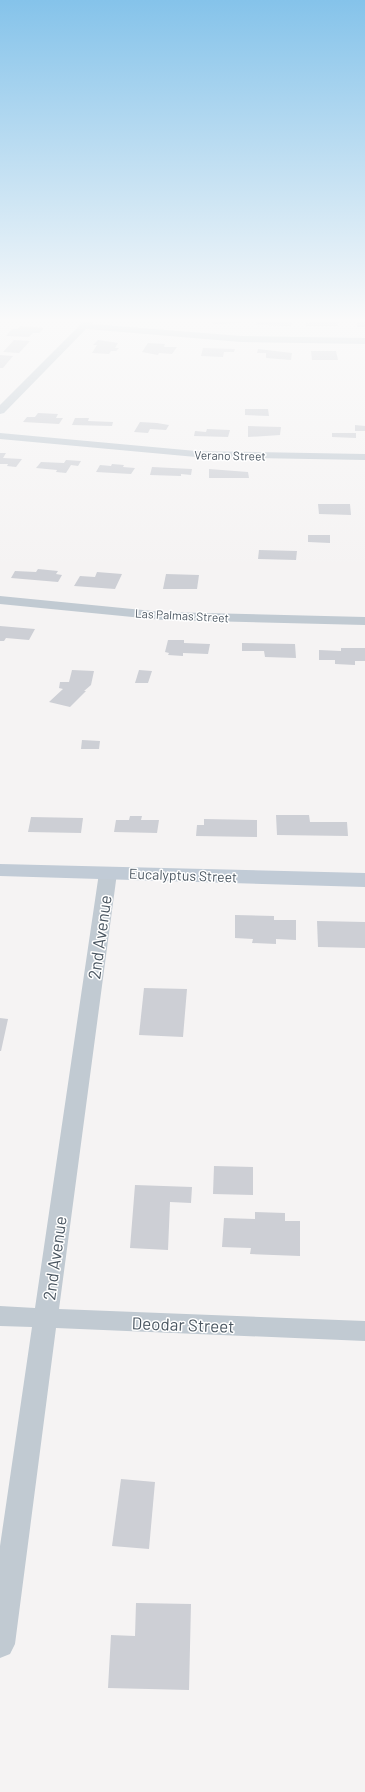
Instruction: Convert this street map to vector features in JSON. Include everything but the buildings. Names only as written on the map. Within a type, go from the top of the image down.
[{"type":"main road","name":"Eucalyptus Street","points":[[0,870],[365,880]]},
{"type":"street","name":"Verano Street","points":[[0,436],[196,454],[365,457]]},
{"type":"street","name":"Las Palmas Street","points":[[0,600],[163,616],[365,621]]},
{"type":"street","name":"2nd Avenue","points":[[0,1644],[108,873]]},
{"type":"street","name":"Deodar Street","points":[[0,1316],[365,1331]]}]
